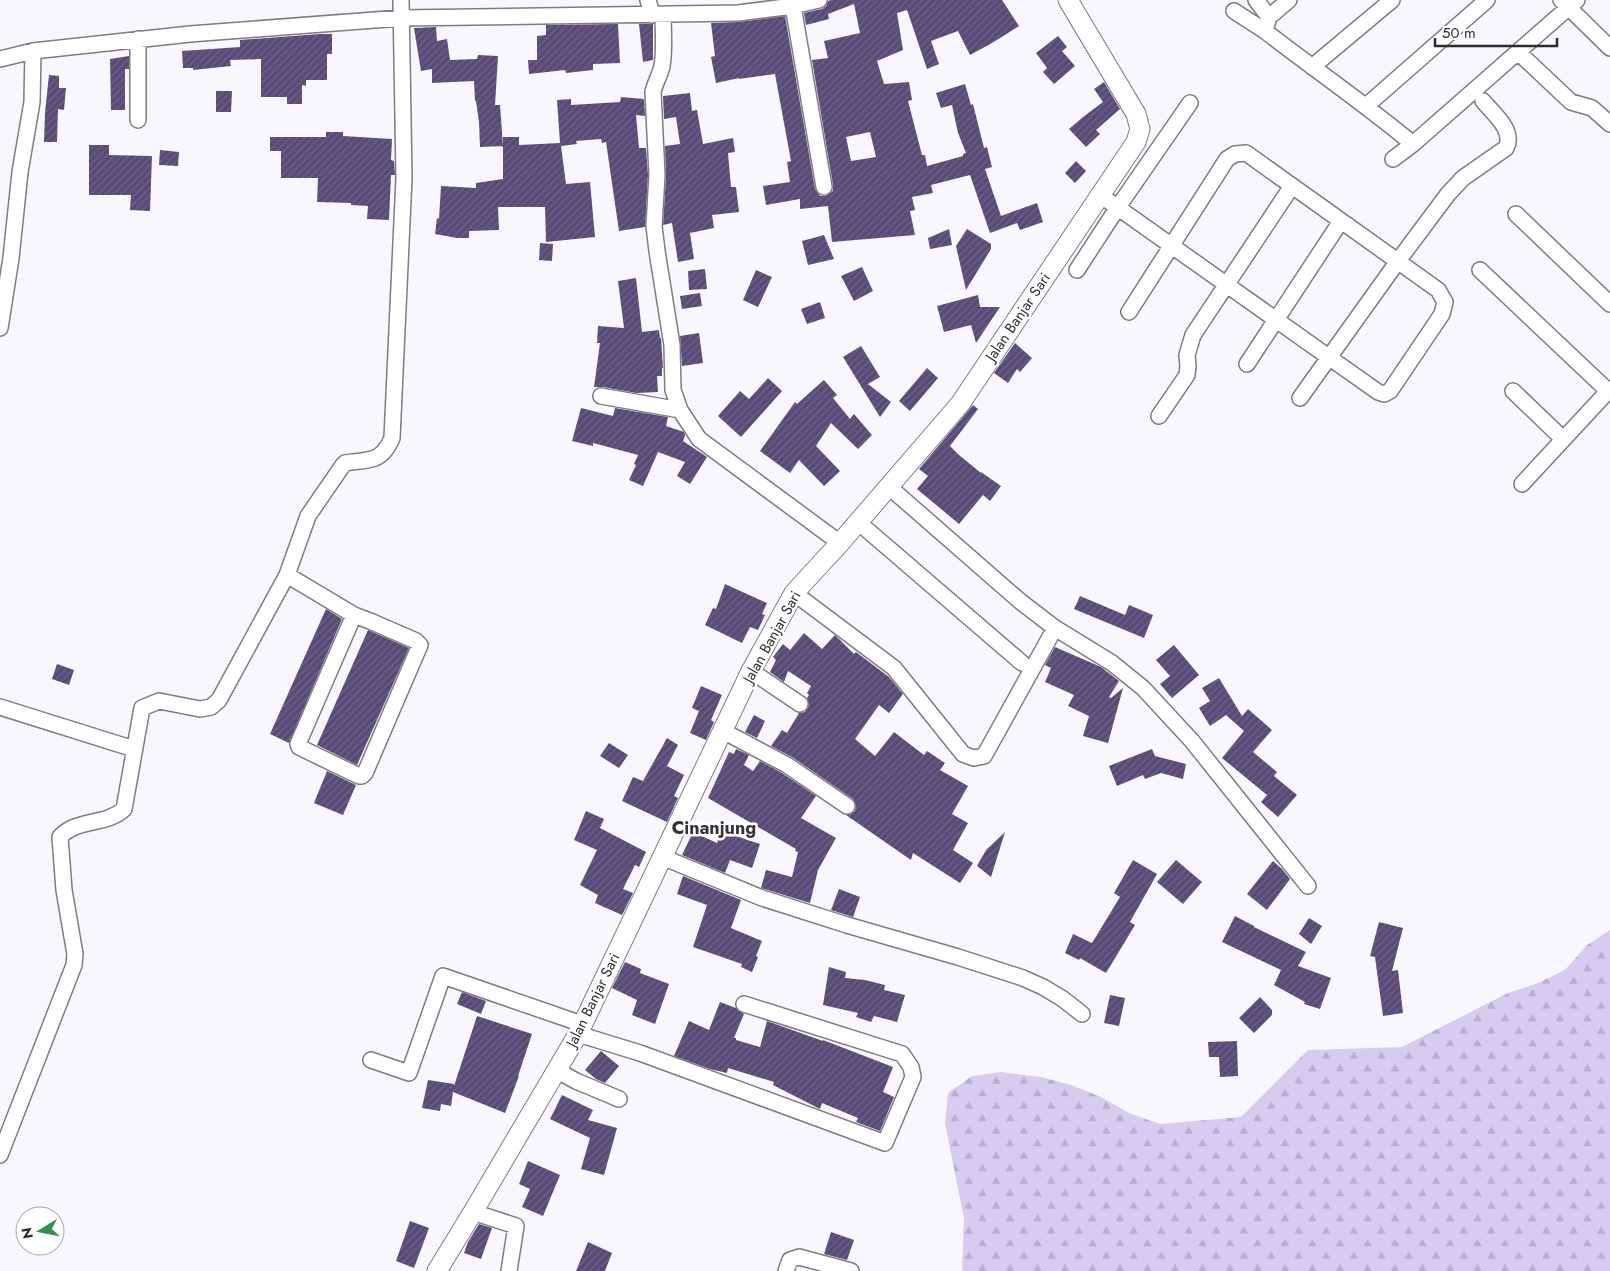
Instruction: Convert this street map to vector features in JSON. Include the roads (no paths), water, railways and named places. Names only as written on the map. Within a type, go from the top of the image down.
[{"type":"street","points":[[0,1155],[74,965],[75,954],[64,890],[60,837],[66,830],[74,826],[116,816],[124,809],[142,708],[159,701],[200,709],[211,707],[219,700],[287,575],[308,516],[345,463],[378,457],[388,449],[392,438],[404,178],[401,0]]},
{"type":"street","points":[[0,59],[33,51],[138,39],[400,18],[654,10],[738,14],[819,0]]},
{"type":"street","name":"Jalan Banjar Sari","points":[[437,1271],[474,1212],[580,1029],[751,671],[794,594],[960,404],[1136,142],[1140,129],[1136,114],[1068,0]]},
{"type":"street","points":[[1256,0],[1267,24],[1312,67],[1366,106],[1412,144]]},
{"type":"street","points":[[1267,24],[1290,0]]},
{"type":"street","points":[[1312,67],[1392,0]]},
{"type":"street","points":[[1366,106],[1487,0]]},
{"type":"street","points":[[1393,159],[1518,52],[1568,3],[1610,48]]},
{"type":"street","points":[[793,6],[824,187]]},
{"type":"street","points":[[654,10],[663,57],[653,92],[657,175],[654,226],[672,345],[673,390],[680,410],[699,439],[840,543]]},
{"type":"street","points":[[1234,11],[1267,24]]},
{"type":"street","points":[[138,39],[138,120]]},
{"type":"street","points":[[0,328],[12,258],[20,172],[32,102],[33,51]]},
{"type":"street","points":[[1518,52],[1570,102],[1592,108],[1610,124]]},
{"type":"street","points":[[1300,398],[1448,194],[1463,178],[1506,148],[1509,143],[1508,134],[1501,122],[1483,101]]},
{"type":"street","points":[[1077,270],[1190,103]]},
{"type":"street","points":[[1100,195],[1118,207],[1172,246],[1378,392],[1384,394],[1390,391],[1442,314],[1445,302],[1438,290],[1246,153],[1235,154],[1227,159],[1172,246],[1129,312]]},
{"type":"street","points":[[1159,416],[1187,375],[1187,354],[1193,335],[1292,186]]},
{"type":"street","points":[[1516,214],[1610,304]]},
{"type":"street","points":[[1247,364],[1341,221]]},
{"type":"street","points":[[1480,270],[1609,390],[1522,484]]},
{"type":"street","points":[[1513,390],[1563,439]]},
{"type":"street","points":[[602,396],[680,410]]},
{"type":"street","points":[[888,486],[1021,602],[1055,628],[1112,663],[1143,688],[1192,741],[1308,886]]},
{"type":"street","points":[[858,522],[1022,662]]},
{"type":"street","points":[[287,575],[354,615],[416,641],[420,645],[365,773],[362,776],[358,776],[299,747],[298,744],[354,615]]},
{"type":"street","points":[[794,594],[894,668],[964,754],[974,758],[984,756],[1055,628]]},
{"type":"street","points":[[751,671],[800,704]]},
{"type":"street","points":[[0,707],[134,749]]},
{"type":"street","points":[[722,731],[787,765],[847,806]]},
{"type":"street","points":[[662,857],[762,898],[847,926],[958,957],[1023,978],[1044,987],[1082,1014]]},
{"type":"street","points":[[371,1060],[409,1074],[443,976],[648,1056],[885,1144],[913,1078],[911,1067],[902,1054],[744,1004]]},
{"type":"street","points":[[556,1070],[576,1081],[619,1099]]},
{"type":"street","points":[[474,1212],[516,1226],[509,1271]]},
{"type":"street","points":[[786,1271],[790,1260],[799,1257],[851,1271]]},
{"type":"district","name":"Cinanjung","points":[[714,828]]}]
